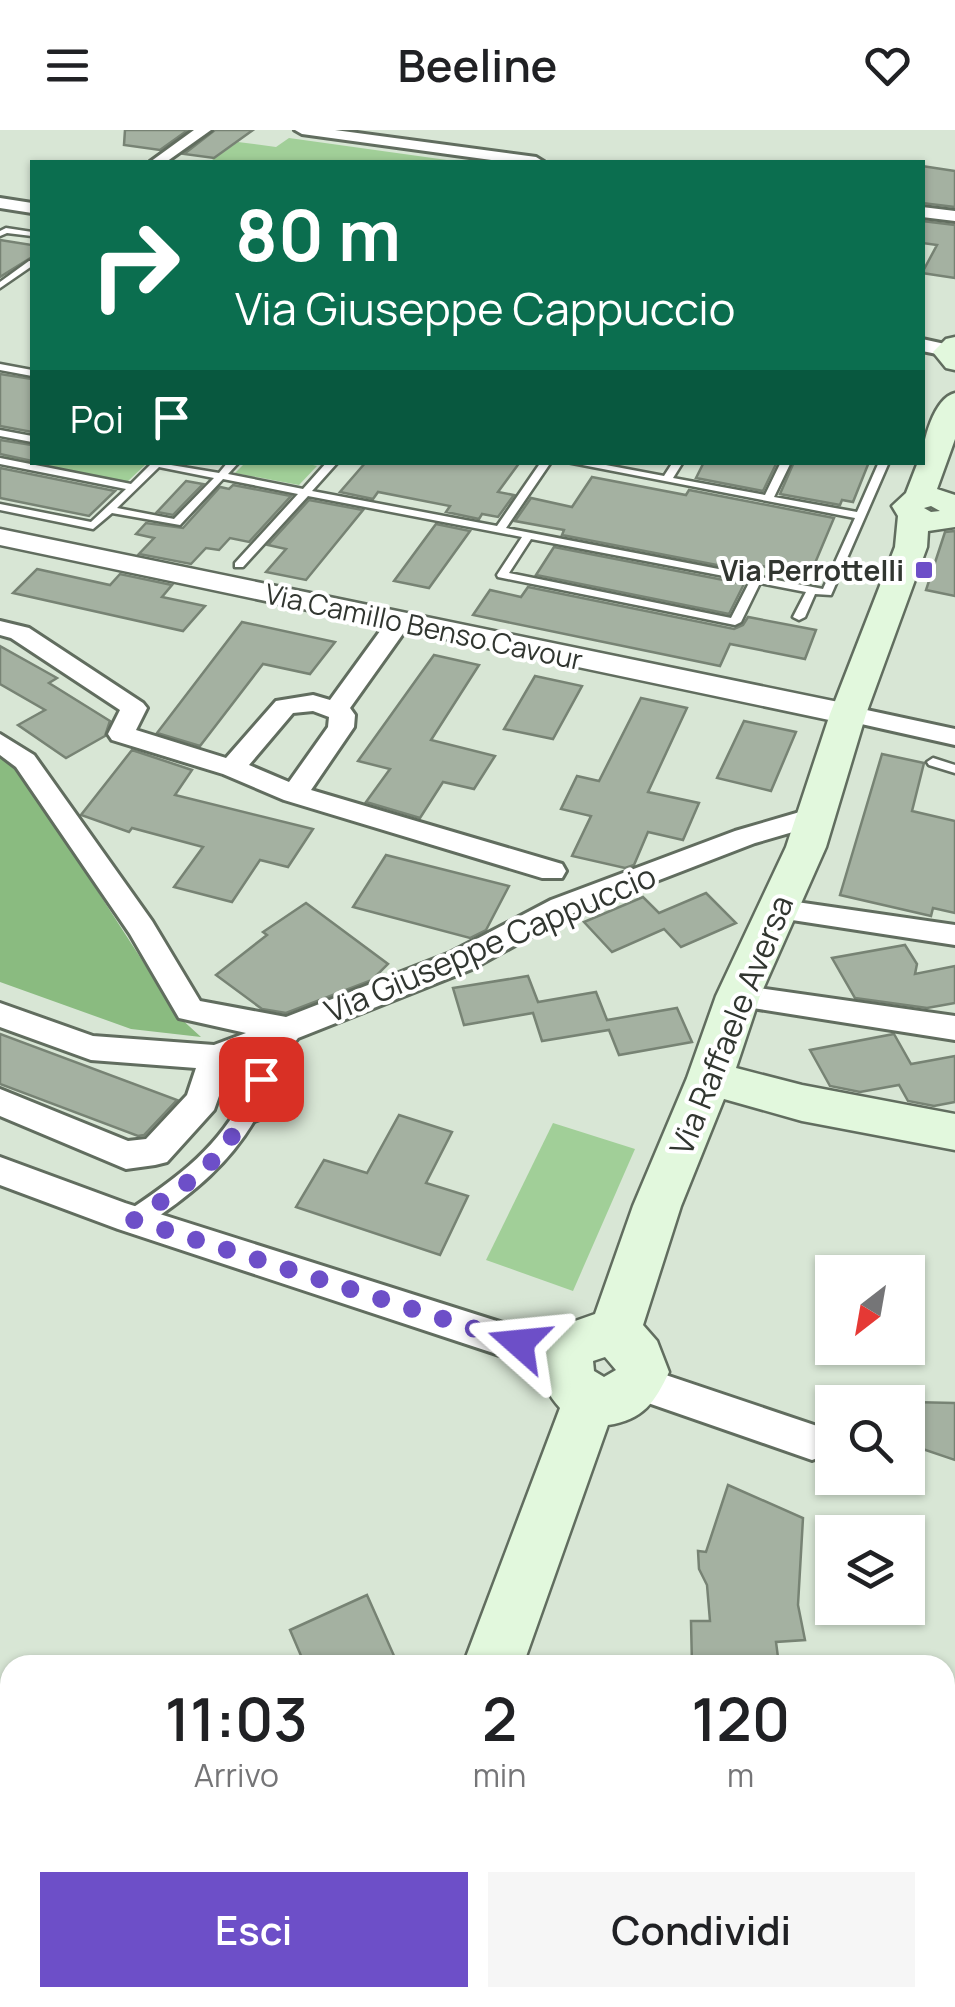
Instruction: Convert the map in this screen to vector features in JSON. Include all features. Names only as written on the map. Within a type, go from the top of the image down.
[{"type":"main road","name":"Via Raffaele Aversa","points":[[599,1381],[641,1360],[626,1341],[614,1336],[657,1206],[710,1078],[738,996],[817,816],[848,714],[938,510],[955,401]]},
{"type":"main road","points":[[710,1078],[802,1103],[955,1132]]},
{"type":"main road","points":[[497,1655],[599,1381]]},
{"type":"street","points":[[160,160],[204,130]]},
{"type":"street","points":[[302,130],[388,141],[476,159]]},
{"type":"street","points":[[388,141],[394,136],[457,141],[462,134]]},
{"type":"street","points":[[0,203],[26,207]]},
{"type":"street","points":[[0,219],[26,207]]},
{"type":"street","points":[[925,212],[955,216]]},
{"type":"street","name":"Via Camillo Benso Cavour","points":[[0,537],[848,714]]},
{"type":"street","points":[[336,709],[400,621]]},
{"type":"street","points":[[0,628],[20,633],[134,708],[121,734],[232,768],[294,794],[552,871]]},
{"type":"street","points":[[232,768],[286,706],[313,703],[336,709],[342,716],[341,727],[294,794]]},
{"type":"street","points":[[848,714],[955,737]]},
{"type":"street","points":[[0,742],[25,760],[141,928],[190,1010],[286,1029]]},
{"type":"street","name":"Via Giuseppe Cappuccio","points":[[134,1220],[192,1180],[226,1150],[248,1110],[273,1047],[286,1029],[460,961],[561,906],[745,837],[817,816]]},
{"type":"street","points":[[776,909],[955,936]]},
{"type":"street","points":[[738,996],[955,1028]]},
{"type":"street","points":[[0,1016],[91,1048],[216,1057],[286,1029]]},
{"type":"street","points":[[0,1102],[126,1155],[156,1152],[202,1101],[216,1057]]},
{"type":"street","points":[[0,1171],[599,1381],[812,1442]]},
{"type":"lane","points":[[0,234],[6,230],[30,234]]},
{"type":"lane","points":[[0,286],[30,264]]},
{"type":"lane","points":[[0,367],[30,373]]},
{"type":"lane","points":[[0,432],[30,439]]},
{"type":"lane","points":[[0,446],[13,435]]},
{"type":"lane","points":[[0,461],[133,487]]},
{"type":"lane","points":[[0,507],[93,526],[151,465]]},
{"type":"lane","points":[[163,465],[827,593],[883,465]]},
{"type":"lane","points":[[110,509],[176,523],[231,465]]},
{"type":"lane","points":[[239,565],[327,465]]},
{"type":"lane","points":[[499,530],[544,465]]},
{"type":"lane","points":[[588,465],[860,516]]},
{"type":"lane","points":[[667,480],[676,465]]},
{"type":"lane","points":[[768,499],[785,465]]},
{"type":"lane","points":[[529,536],[502,575],[735,622],[756,580]]},
{"type":"lane","points":[[800,618],[812,590]]},
{"type":"lane","points":[[933,762],[955,769]]},
{"type":"green space","points":[[289,138],[447,160],[212,160],[238,142],[276,147]]},
{"type":"green space","points":[[23,441],[30,443],[30,463],[3,458]]},
{"type":"green space","points":[[39,465],[145,465],[127,482]]},
{"type":"green space","points":[[243,465],[317,466],[299,485],[235,473]]},
{"type":"green space","points":[[0,753],[15,763],[178,1016],[201,1037],[131,1029],[0,982]]},
{"type":"green space","points":[[553,1123],[635,1149],[573,1291],[486,1260]]},
{"type":"building","points":[[125,130],[188,130],[160,150],[124,145]]},
{"type":"building","points":[[215,130],[253,130],[214,158],[184,154]]},
{"type":"building","points":[[925,166],[955,171],[955,207],[925,203]]},
{"type":"building","points":[[925,221],[955,225],[955,278],[925,273],[937,245],[925,243]]},
{"type":"building","points":[[0,240],[30,245],[30,258],[0,277]]},
{"type":"building","points":[[0,374],[30,379],[30,432],[0,426]]},
{"type":"building","points":[[0,440],[30,445],[30,461],[0,454]]},
{"type":"building","points":[[363,465],[518,465],[498,492],[514,495],[498,517],[482,514],[479,519],[446,512],[450,506],[378,492],[373,499],[340,492]]},
{"type":"building","points":[[702,465],[776,465],[763,491],[696,478]]},
{"type":"building","points":[[793,465],[868,465],[853,502],[842,500],[840,505],[780,494]]},
{"type":"building","points":[[0,468],[115,491],[89,516],[0,498]]},
{"type":"building","points":[[592,477],[686,495],[689,490],[834,518],[810,575],[756,565],[753,572],[562,535],[564,530],[515,521],[531,498],[572,507]]},
{"type":"building","points":[[186,481],[203,484],[173,515],[157,512]]},
{"type":"building","points":[[233,485],[291,496],[249,542],[230,538],[219,550],[206,548],[191,564],[139,554],[154,538],[136,534],[146,523],[183,528],[220,487],[229,489]]},
{"type":"building","points":[[309,500],[363,510],[306,580],[266,572],[286,549],[268,545]]},
{"type":"building","points":[[436,524],[470,531],[429,588],[394,581]]},
{"type":"building","points":[[955,531],[955,596],[926,590],[945,532]]},
{"type":"building","points":[[554,547],[744,584],[729,614],[536,575]]},
{"type":"building","points":[[37,569],[110,585],[120,574],[172,585],[162,597],[205,606],[183,631],[13,593]]},
{"type":"building","points":[[528,587],[734,629],[748,617],[816,630],[805,659],[730,644],[720,666],[473,615],[490,590],[521,597]]},
{"type":"building","points":[[242,622],[335,642],[310,674],[263,664],[200,746],[157,733]]},
{"type":"building","points":[[0,646],[57,678],[49,683],[110,721],[105,736],[66,758],[18,725],[45,710],[0,684]]},
{"type":"building","points":[[434,655],[479,665],[431,740],[495,756],[474,789],[443,782],[420,818],[366,802],[390,769],[358,761]]},
{"type":"building","points":[[535,676],[582,686],[553,739],[504,729]]},
{"type":"building","points":[[641,698],[687,708],[648,792],[699,803],[683,840],[648,832],[634,865],[625,868],[572,856],[591,816],[561,809],[577,776],[599,781]]},
{"type":"building","points":[[744,721],[796,732],[771,791],[717,778]]},
{"type":"building","points":[[132,750],[192,770],[175,795],[313,829],[288,867],[260,860],[232,902],[174,887],[203,847],[132,828],[129,832],[81,815]]},
{"type":"building","points":[[882,754],[924,763],[912,811],[955,821],[955,913],[933,908],[931,916],[840,895]]},
{"type":"building","points":[[386,855],[509,886],[486,930],[470,938],[353,907]]},
{"type":"building","points":[[706,893],[736,923],[681,947],[664,929],[612,952],[584,922],[643,897],[659,913]]},
{"type":"building","points":[[306,903],[388,964],[372,980],[286,1013],[262,1009],[216,975],[267,935],[263,932]]},
{"type":"building","points":[[905,945],[917,964],[915,974],[955,966],[955,1003],[927,1008],[855,998],[832,958]]},
{"type":"building","points":[[528,976],[538,1002],[596,992],[607,1020],[677,1008],[692,1042],[619,1055],[609,1030],[542,1041],[533,1013],[464,1025],[453,988]]},
{"type":"building","points":[[0,1034],[177,1100],[144,1135],[138,1136],[0,1084]]},
{"type":"building","points":[[894,1034],[911,1064],[955,1056],[955,1102],[934,1106],[908,1101],[899,1085],[860,1092],[830,1086],[810,1050]]},
{"type":"building","points":[[399,1115],[452,1132],[426,1183],[468,1196],[440,1255],[296,1207],[324,1160],[367,1173]]},
{"type":"building","points":[[925,1402],[955,1403],[955,1460],[925,1450]]},
{"type":"building","points":[[728,1485],[803,1518],[798,1605],[805,1640],[776,1642],[778,1655],[692,1655],[691,1621],[710,1621],[707,1585],[699,1569],[698,1551],[706,1552]]},
{"type":"building","points":[[367,1595],[394,1655],[301,1655],[290,1630]]},
{"type":"place","name":"Via Perrottelli","points":[[924,570]]},
{"type":"route","points":[[261,1079],[226,1150],[192,1180],[134,1220],[519,1343]]}]
